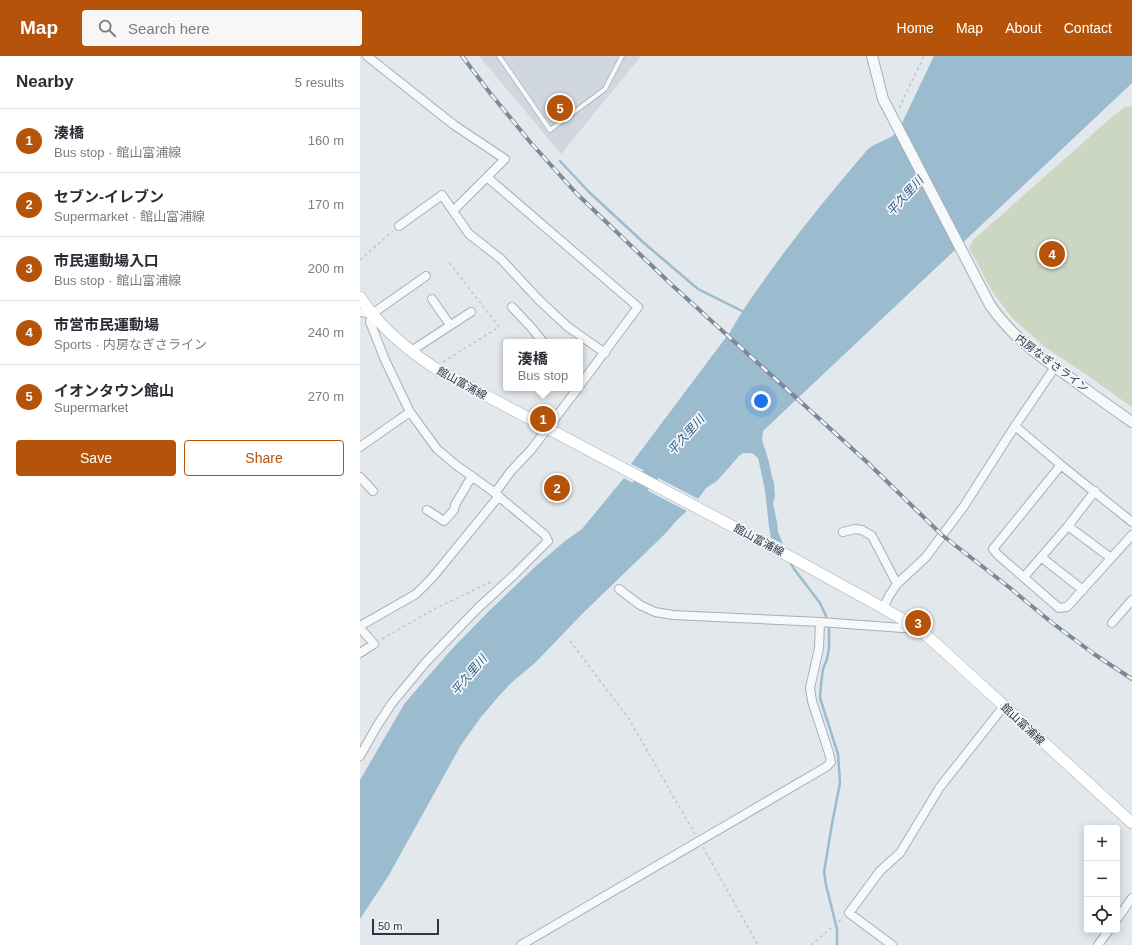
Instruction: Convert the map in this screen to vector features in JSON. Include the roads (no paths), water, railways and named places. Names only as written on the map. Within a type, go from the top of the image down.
[{"type":"main road","name":"館山富浦線","points":[[360,297],[386,330],[411,351],[438,370],[796,560],[919,629],[1132,823]]},
{"type":"street","points":[[367,56],[454,126],[505,160],[453,211]]},
{"type":"street","name":"内房なぎさライン","points":[[872,56],[883,99],[990,305],[1000,319],[1019,339],[1055,367],[1132,422]]},
{"type":"street","points":[[488,178],[638,307],[583,381]]},
{"type":"street","points":[[399,226],[442,195],[469,234],[501,259],[539,300],[568,327],[605,353]]},
{"type":"street","points":[[360,756],[392,703],[426,662],[478,608],[548,541],[545,535],[497,495],[437,449],[410,412],[382,354],[370,322],[372,314],[426,276]]},
{"type":"street","points":[[432,299],[450,325]]},
{"type":"street","points":[[512,307],[541,339]]},
{"type":"street","points":[[360,312],[372,314]]},
{"type":"street","points":[[411,351],[471,312]]},
{"type":"street","points":[[883,608],[897,584],[926,557],[964,506],[1055,367]]},
{"type":"street","points":[[360,653],[374,644],[360,627],[416,594],[432,578],[497,495],[512,471],[575,391]]},
{"type":"street","points":[[360,447],[410,412]]},
{"type":"street","points":[[1015,426],[1132,522]]},
{"type":"street","points":[[1061,465],[993,549],[998,555],[1059,608],[1067,607],[1132,535]]},
{"type":"street","points":[[360,476],[373,491]]},
{"type":"street","points":[[427,510],[444,521],[454,510],[455,505],[472,476]]},
{"type":"street","points":[[1024,577],[1068,526],[1094,491]]},
{"type":"street","points":[[1068,526],[1111,558]]},
{"type":"street","points":[[843,532],[855,529],[862,530],[872,536],[897,584]]},
{"type":"street","points":[[1041,557],[1083,590]]},
{"type":"street","points":[[619,589],[630,598],[655,612],[673,615],[823,622],[919,629]]},
{"type":"street","points":[[1112,623],[1132,600]]},
{"type":"street","points":[[521,945],[700,842],[826,767],[831,762],[812,701],[810,688],[823,622]]},
{"type":"street","points":[[892,945],[849,913],[880,872],[900,854],[940,787],[1004,706]]},
{"type":"street","points":[[1120,915],[1132,898]]},
{"type":"street","points":[[1098,945],[1107,933]]},
{"type":"lane","points":[[499,56],[550,130],[606,89],[622,56]]},
{"type":"water","points":[[934,56],[1132,56],[1132,83],[763,431],[762,440],[774,483],[775,497],[773,503],[778,532],[783,544],[771,538],[765,490],[758,458],[752,453],[743,453],[739,456],[717,481],[706,488],[698,499],[631,464],[730,332],[757,290],[816,211],[868,149],[893,136],[902,123]]},
{"type":"water","points":[[624,478],[687,511],[582,614],[536,662],[511,683],[481,717],[461,745],[389,875],[360,919],[360,780],[405,703],[451,650],[489,611],[537,565],[565,541],[582,529]]},
{"type":"waterway","points":[[560,161],[589,192],[644,243],[698,289],[744,312]]},
{"type":"waterway","name":"平久里川","points":[[625,503],[665,459]]},
{"type":"waterway","points":[[790,562],[820,603],[826,616],[829,628],[829,648],[823,669],[820,698],[838,754],[840,783],[824,872],[837,929],[837,945]]},
{"type":"railway","points":[[462,56],[531,143],[577,194],[673,286],[868,463],[942,535],[1051,622],[1094,654],[1132,679]]},
{"type":"place","name":"イオンタウン館山","points":[[560,108]]},
{"type":"place","name":"市営市民運動場","points":[[1052,254]]},
{"type":"place","name":"湊橋","points":[[543,419]]},
{"type":"place","name":"セブン-イレブン","points":[[557,488]]},
{"type":"place","name":"市民運動場入口","points":[[918,623]]}]
